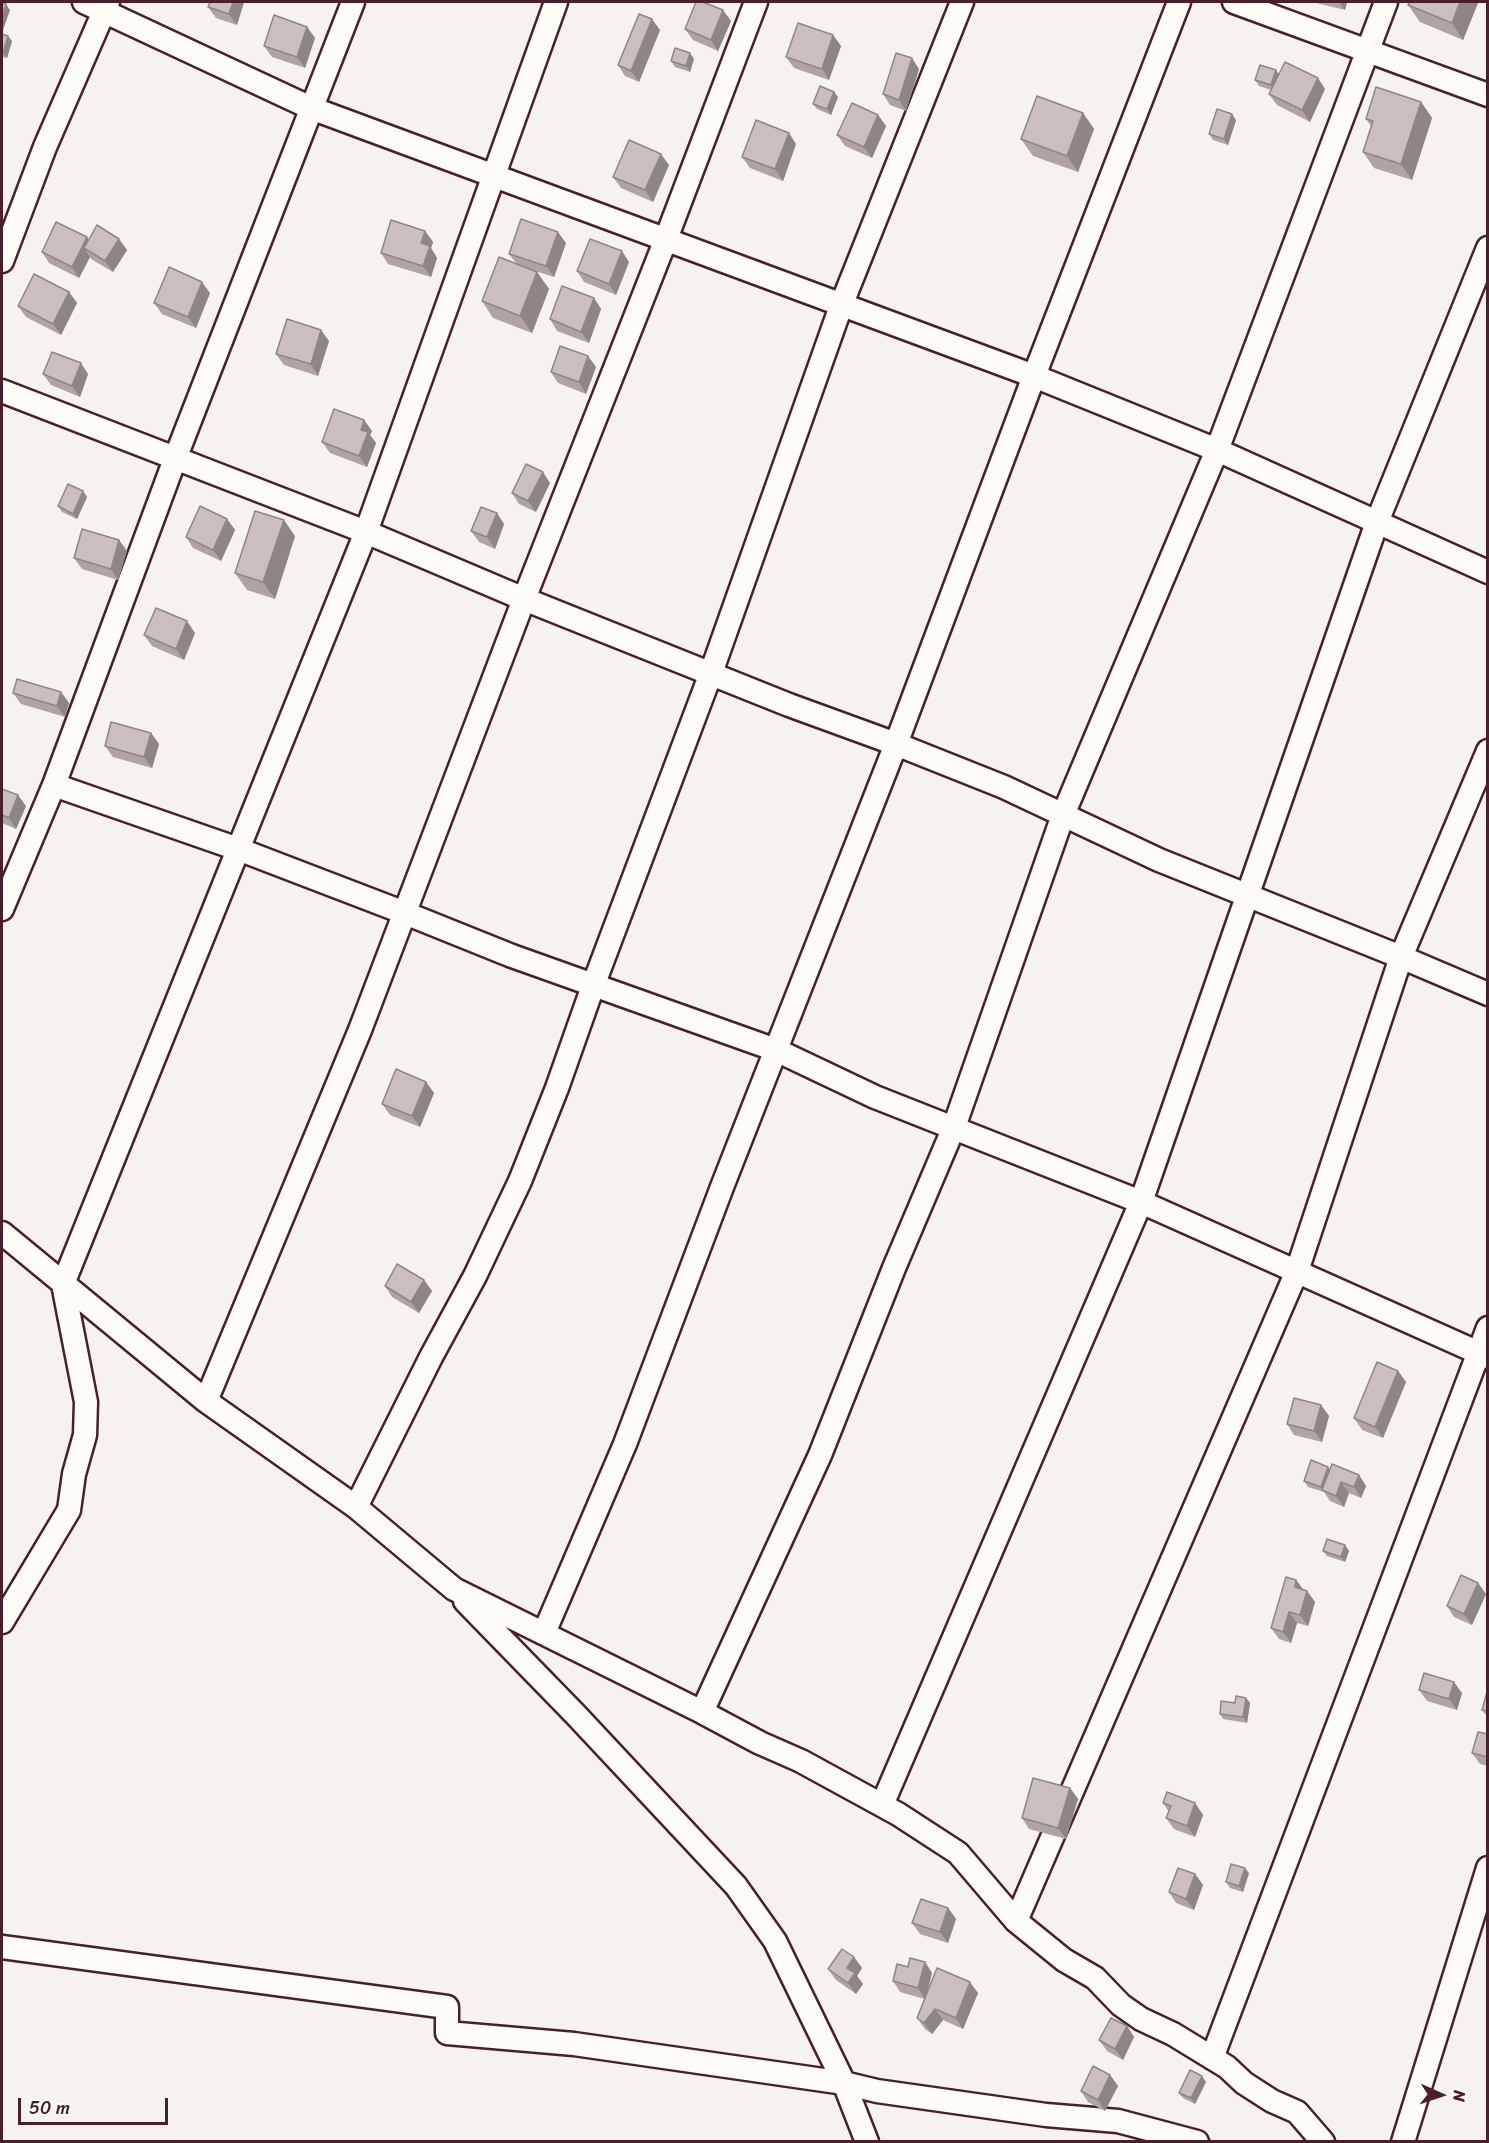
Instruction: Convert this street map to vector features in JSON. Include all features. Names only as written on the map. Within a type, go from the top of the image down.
[{"type":"street","points":[[2,909],[54,785],[175,459],[353,2]]},
{"type":"street","points":[[2,1622],[69,1510],[74,1474],[85,1435],[86,1402],[63,1284],[366,532],[556,2]]},
{"type":"street","points":[[206,1401],[405,913],[524,599],[666,239],[756,2]]},
{"type":"street","points":[[356,1507],[431,1357],[475,1276],[520,1181],[557,1088],[711,673],[841,306],[962,2]]},
{"type":"street","points":[[544,1633],[625,1444],[722,1187],[896,744],[1034,376],[1179,2]]},
{"type":"street","points":[[1234,2],[1488,95]]},
{"type":"street","points":[[702,1712],[820,1455],[894,1268],[954,1127],[1064,815],[1217,450],[1386,2]]},
{"type":"street","points":[[2,261],[99,4],[172,44],[242,74],[311,108],[1034,376],[1217,450],[1488,572]]},
{"type":"street","points":[[882,1804],[1141,1202],[1377,522],[1488,248]]},
{"type":"street","points":[[2,391],[366,532],[524,599],[789,705],[896,744],[1004,788],[1159,860],[1488,994]]},
{"type":"street","points":[[1016,1921],[1297,1271],[1401,957],[1488,751]]},
{"type":"street","points":[[54,785],[238,849],[512,956],[776,1050],[875,1097],[1141,1202],[1483,1355]]},
{"type":"street","points":[[2,1233],[206,1401],[356,1507],[454,1589],[576,1715],[736,1886],[775,1941],[844,2083],[867,2142]]},
{"type":"street","points":[[1212,2058],[1483,1355],[1488,1328]]},
{"type":"street","points":[[454,1589],[760,1743],[801,1761],[882,1804],[958,1853],[1016,1921],[1064,1960],[1095,1978],[1121,2005],[1141,2019],[1173,2034],[1227,2067],[1244,2083],[1272,2101],[1297,2112],[1323,2142]]},
{"type":"street","points":[[1403,2142],[1488,1869]]},
{"type":"street","points":[[2,1947],[447,2007],[447,2033],[574,2044],[844,2083],[876,2091],[1035,2113],[1118,2121],[1197,2142]]},
{"type":"building","points":[[210,2],[233,2],[229,14],[208,7]]},
{"type":"building","points":[[696,2],[703,2],[723,10],[711,40],[685,29]]},
{"type":"building","points":[[1410,2],[1460,2],[1452,23],[1408,5]]},
{"type":"building","points":[[2,3],[6,4],[2,16]]},
{"type":"building","points":[[639,14],[652,19],[631,71],[618,65]]},
{"type":"building","points":[[274,15],[307,27],[297,57],[264,46]]},
{"type":"building","points":[[798,23],[833,35],[822,69],[786,57]]},
{"type":"building","points":[[2,34],[8,36],[3,53],[2,52]]},
{"type":"building","points":[[675,48],[690,53],[686,66],[671,61]]},
{"type":"building","points":[[896,53],[912,58],[899,100],[883,94]]},
{"type":"building","points":[[1285,62],[1318,78],[1302,110],[1269,94]]},
{"type":"building","points":[[1260,65],[1276,70],[1271,85],[1255,80]]},
{"type":"building","points":[[820,86],[834,92],[827,109],[813,104]]},
{"type":"building","points":[[1376,87],[1421,102],[1401,164],[1363,152],[1373,121],[1366,119]]},
{"type":"building","points":[[1037,96],[1083,113],[1067,156],[1021,139]]},
{"type":"building","points":[[852,103],[878,115],[864,147],[837,135]]},
{"type":"building","points":[[1217,109],[1232,114],[1224,139],[1209,134]]},
{"type":"building","points":[[756,120],[789,133],[775,169],[742,157]]},
{"type":"building","points":[[629,140],[661,154],[645,190],[613,177]]},
{"type":"building","points":[[521,219],[558,232],[546,266],[509,254]]},
{"type":"building","points":[[391,220],[425,231],[421,243],[430,246],[423,266],[381,253]]},
{"type":"building","points":[[56,222],[87,237],[72,267],[42,252]]},
{"type":"building","points":[[97,225],[119,239],[105,261],[84,248]]},
{"type":"building","points":[[590,239],[622,251],[609,284],[577,271]]},
{"type":"building","points":[[499,257],[537,272],[520,316],[482,301]]},
{"type":"building","points":[[169,267],[202,282],[188,317],[154,303]]},
{"type":"building","points":[[34,274],[69,292],[53,324],[18,306]]},
{"type":"building","points":[[562,286],[594,298],[581,332],[550,319]]},
{"type":"building","points":[[287,319],[321,330],[311,364],[276,354]]},
{"type":"building","points":[[560,346],[588,356],[579,382],[551,372]]},
{"type":"building","points":[[52,352],[81,363],[72,386],[43,374]]},
{"type":"building","points":[[334,409],[364,420],[361,430],[368,432],[359,456],[322,442]]},
{"type":"building","points":[[526,464],[543,472],[528,501],[512,493]]},
{"type":"building","points":[[68,484],[83,491],[73,514],[58,506]]},
{"type":"building","points":[[200,506],[227,519],[213,550],[186,537]]},
{"type":"building","points":[[481,507],[497,513],[487,537],[471,531]]},
{"type":"building","points":[[255,511],[284,520],[263,582],[235,573]]},
{"type":"building","points":[[82,529],[119,540],[111,569],[74,558]]},
{"type":"building","points":[[156,608],[187,621],[176,649],[144,635]]},
{"type":"building","points":[[17,679],[61,692],[57,706],[13,693]]},
{"type":"building","points":[[111,722],[151,733],[144,757],[105,746]]},
{"type":"building","points":[[2,789],[18,795],[9,818],[2,815]]},
{"type":"building","points":[[396,1069],[426,1082],[412,1116],[382,1104]]},
{"type":"building","points":[[397,1264],[424,1280],[411,1302],[385,1286]]},
{"type":"building","points":[[1377,1362],[1398,1371],[1375,1427],[1354,1418]]},
{"type":"building","points":[[1294,1398],[1321,1405],[1314,1431],[1287,1424]]},
{"type":"building","points":[[1311,1460],[1328,1467],[1321,1487],[1304,1481]]},
{"type":"building","points":[[1332,1464],[1359,1475],[1354,1487],[1341,1482],[1336,1496],[1322,1490]]},
{"type":"building","points":[[1327,1539],[1345,1545],[1341,1557],[1323,1551]]},
{"type":"building","points":[[1461,1575],[1478,1583],[1464,1614],[1447,1606]]},
{"type":"building","points":[[1286,1577],[1296,1580],[1295,1587],[1307,1591],[1300,1615],[1289,1612],[1283,1632],[1271,1628]]},
{"type":"building","points":[[1424,1673],[1454,1682],[1449,1699],[1419,1690]]},
{"type":"building","points":[[1488,1692],[1488,1711],[1482,1710]]},
{"type":"building","points":[[1236,1696],[1246,1698],[1243,1717],[1220,1714],[1221,1701],[1235,1703]]},
{"type":"building","points":[[1478,1732],[1488,1734],[1488,1757],[1472,1753]]},
{"type":"building","points":[[1033,1778],[1070,1788],[1058,1828],[1022,1818]]},
{"type":"building","points":[[1167,1792],[1195,1803],[1187,1826],[1166,1818],[1171,1806],[1163,1803]]},
{"type":"building","points":[[1231,1864],[1245,1868],[1239,1886],[1226,1882]]},
{"type":"building","points":[[1178,1868],[1195,1874],[1186,1899],[1169,1892]]},
{"type":"building","points":[[921,1899],[948,1908],[940,1932],[912,1923]]},
{"type":"building","points":[[842,1949],[854,1957],[847,1968],[855,1973],[848,1983],[828,1969]]},
{"type":"building","points":[[910,1958],[925,1962],[918,1988],[893,1981],[897,1964],[908,1967]]},
{"type":"building","points":[[937,1968],[970,1982],[956,2018],[935,2009],[924,2023],[917,2018]]},
{"type":"building","points":[[1111,2018],[1127,2026],[1115,2049],[1099,2040]]},
{"type":"building","points":[[1093,2066],[1110,2075],[1098,2100],[1081,2091]]},
{"type":"building","points":[[1190,2070],[1202,2076],[1191,2098],[1179,2093]]}]
